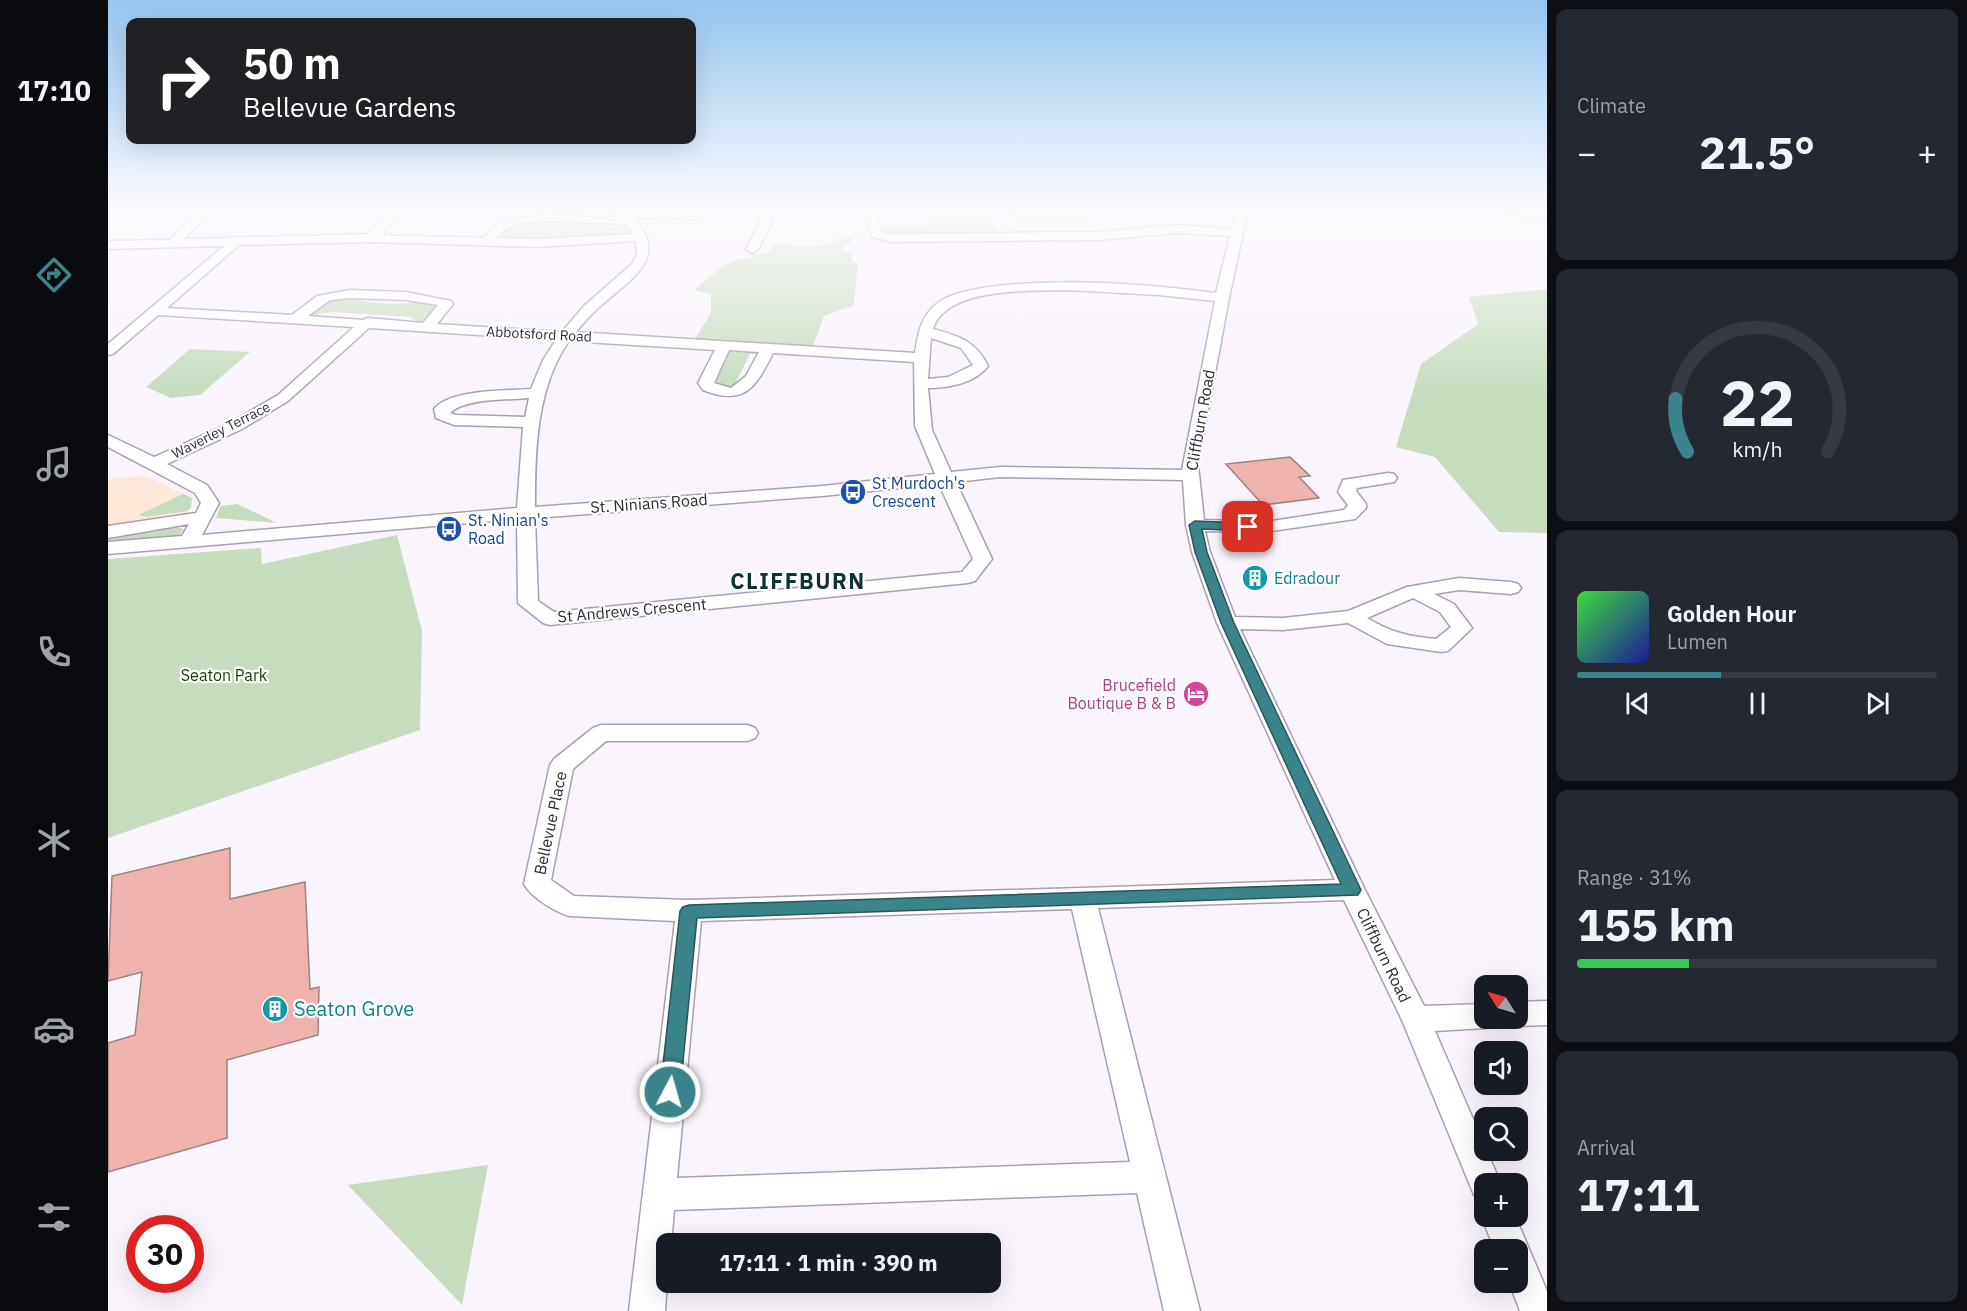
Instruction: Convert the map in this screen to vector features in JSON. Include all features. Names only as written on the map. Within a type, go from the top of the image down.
[{"type":"street","points":[[112,344],[156,311],[202,271]]},
{"type":"street","points":[[526,513],[531,422],[537,393],[551,360],[588,310],[634,271]]},
{"type":"street","name":"Cliffburn Road","points":[[1228,271],[1190,475],[1195,525],[1201,552],[1227,623],[1352,890],[1416,1019],[1480,1173]]},
{"type":"street","points":[[945,478],[923,427],[921,383],[926,332],[930,317],[940,307],[953,299],[991,290],[1120,287],[1222,298]]},
{"type":"street","points":[[296,319],[318,301],[339,294],[430,298],[446,304],[427,327]]},
{"type":"street","name":"Abbotsford Road","points":[[156,311],[368,322],[922,358]]},
{"type":"street","name":"Waverley Terrace","points":[[153,464],[236,426],[283,398],[368,322]]},
{"type":"street","points":[[921,383],[944,385],[966,376],[981,366],[975,350],[955,339],[926,332]]},
{"type":"street","points":[[724,345],[706,383],[715,391],[734,391],[748,387],[768,348]]},
{"type":"street","points":[[531,422],[454,420],[442,415],[442,409],[468,400],[537,393]]},
{"type":"street","points":[[108,440],[201,489],[210,503],[189,541]]},
{"type":"street","name":"St. Ninians Road","points":[[108,548],[822,491],[1012,472],[1190,475]]},
{"type":"street","name":"St Andrews Crescent","points":[[526,513],[528,603],[550,619],[968,577],[983,559],[945,478]]},
{"type":"street","points":[[1195,525],[1265,527],[1349,515],[1357,508],[1357,504],[1347,492],[1349,484],[1388,478]]},
{"type":"street","points":[[108,532],[202,517]]},
{"type":"street","points":[[1227,623],[1283,624],[1352,617],[1414,591],[1459,584],[1511,588]]},
{"type":"street","points":[[1352,617],[1378,634],[1402,643],[1442,645],[1462,628],[1447,608],[1414,591]]},
{"type":"street","name":"Bellevue Place","points":[[689,911],[569,906],[537,884],[562,765],[601,733],[747,733]]},
{"type":"street","points":[[647,1311],[689,911],[1352,890]]},
{"type":"street","points":[[1083,898],[1182,1311]]},
{"type":"street","points":[[1528,1014],[1547,1013]]},
{"type":"street","points":[[1416,1019],[1474,1016]]},
{"type":"street","points":[[660,1195],[1150,1178]]},
{"type":"street","points":[[1528,1287],[1538,1311]]},
{"type":"shaded area","points":[[145,476],[192,498],[184,527],[171,525],[108,535],[108,479]]},
{"type":"green space","points":[[717,271],[857,271],[854,305],[824,316],[813,346],[694,340],[711,313],[711,294],[694,290]]},
{"type":"green space","points":[[1547,289],[1547,533],[1499,532],[1435,457],[1396,447],[1421,364],[1478,324],[1469,297]]},
{"type":"green space","points":[[344,295],[361,301],[384,304],[426,300],[438,310],[429,318],[421,321],[411,317],[332,312],[308,316],[316,305]]},
{"type":"green space","points":[[190,349],[250,352],[200,395],[171,398],[146,387]]},
{"type":"green space","points":[[730,351],[763,353],[750,354],[736,382],[749,384],[734,389],[716,384],[715,380]]},
{"type":"green space","points":[[183,494],[192,498],[191,508],[187,511],[146,517],[138,515]]},
{"type":"green space","points":[[237,504],[277,523],[216,518],[220,506]]},
{"type":"green space","points":[[173,526],[184,529],[179,536],[108,541],[108,536]]},
{"type":"green space","name":"Seaton Park","points":[[397,535],[422,631],[420,730],[108,838],[108,559],[261,548],[262,564]]},
{"type":"green space","points":[[488,1165],[462,1305],[348,1185]]},
{"type":"building","points":[[1290,457],[1310,476],[1299,477],[1319,498],[1263,505],[1226,464]]},
{"type":"building","name":"Seaton Grove","points":[[230,848],[230,899],[305,882],[310,989],[319,987],[318,1035],[227,1060],[227,1138],[108,1172],[108,1043],[135,1035],[142,972],[108,981],[112,876]]},
{"type":"place","name":"St Murdoch's Crescent","points":[[853,492]]},
{"type":"place","name":"St. Ninian's Road","points":[[449,529]]},
{"type":"place","name":"Edradour","points":[[1255,578]]},
{"type":"place","name":"Brucefield Boutique B & B","points":[[1196,694]]},
{"type":"place","name":"Seaton Grove","points":[[275,1009]]},
{"type":"district","name":"CLIFFBURN","points":[[798,581]]},
{"type":"route","points":[[670,1092],[689,911],[1352,890],[1227,623],[1201,552],[1195,525],[1248,527]]}]
